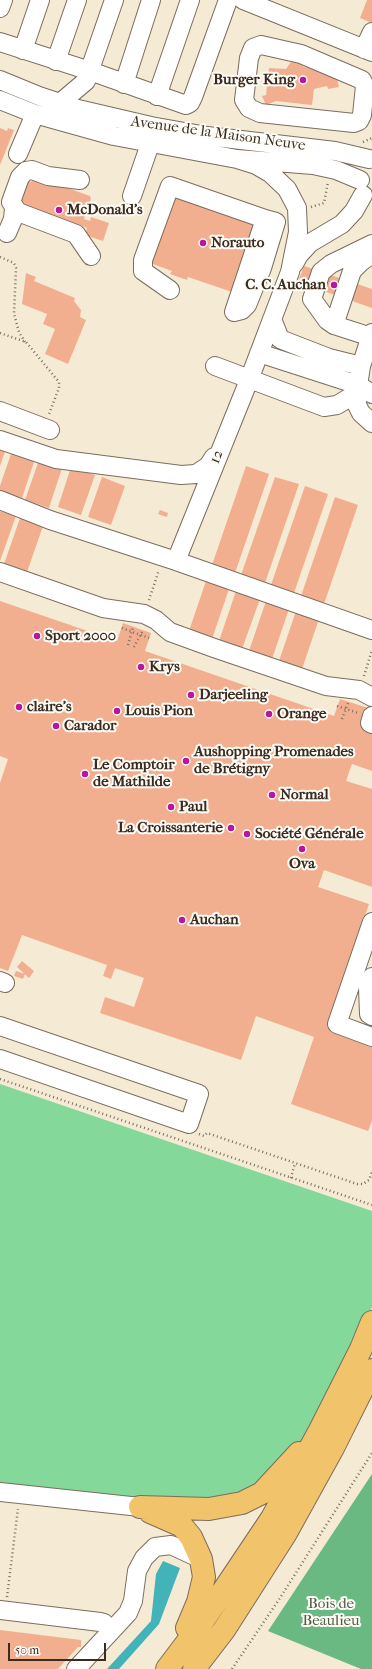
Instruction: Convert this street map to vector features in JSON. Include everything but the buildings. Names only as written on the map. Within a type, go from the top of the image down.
[{"type":"main road","points":[[168,1668],[201,1624],[272,1518],[320,1430],[361,1349],[372,1322]]},
{"type":"main road","points":[[194,1669],[224,1630],[286,1533],[333,1448],[372,1370]]},
{"type":"main road","points":[[140,1507],[209,1509],[242,1503],[262,1492],[320,1430]]},
{"type":"main road","points":[[140,1507],[182,1526],[191,1537],[201,1559],[204,1577],[198,1602],[168,1668]]},
{"type":"street","points":[[0,8],[3,0]]},
{"type":"street","points":[[22,50],[40,0]]},
{"type":"street","points":[[56,61],[77,0]]},
{"type":"street","points":[[96,114],[90,100],[88,76],[114,0]]},
{"type":"street","points":[[124,84],[151,0]]},
{"type":"street","points":[[157,96],[190,0]]},
{"type":"street","points":[[0,42],[56,61],[88,76],[124,84],[186,105],[190,103],[228,0]]},
{"type":"street","points":[[243,0],[368,51],[372,32]]},
{"type":"street","points":[[331,65],[342,40]]},
{"type":"street","points":[[261,45],[301,54],[331,65],[362,80],[365,86],[362,115],[359,121],[354,123],[260,113],[249,108],[244,100],[249,58],[253,48],[261,45]]},
{"type":"street","points":[[60,103],[88,76]]},
{"type":"street","name":"Avenue de la Maison Neuve","points":[[0,80],[60,103],[96,114],[151,126],[207,136],[335,151],[370,158]]},
{"type":"street","name":"Avenue de la Maison Neuve","points":[[0,100],[35,114],[76,127],[150,144],[238,159],[313,165],[336,170],[365,193]]},
{"type":"street","points":[[18,154],[35,114]]},
{"type":"street","points":[[132,196],[150,144]]},
{"type":"street","points":[[290,272],[299,255],[310,243],[342,224],[354,211],[365,193],[361,172],[370,158]]},
{"type":"street","points":[[238,159],[256,164],[270,173],[287,189],[297,212],[298,232],[290,272]]},
{"type":"street","points":[[80,180],[48,176],[32,170],[26,172],[20,177],[11,202],[18,212],[76,234],[91,256]]},
{"type":"street","points":[[170,290],[143,271],[144,260],[170,186],[276,222],[262,268],[247,304],[242,310],[234,312]]},
{"type":"street","points":[[7,233],[13,219],[14,208]]},
{"type":"street","points":[[372,244],[331,264],[321,272],[312,299],[327,320],[334,325],[371,335],[361,366],[362,391],[357,405],[361,413],[372,423]]},
{"type":"street","points":[[334,325],[352,271],[372,254]]},
{"type":"street","name":"12","points":[[176,561],[222,443],[249,380],[290,272]]},
{"type":"street","points":[[272,319],[280,339],[330,358],[361,366]]},
{"type":"street","points":[[259,353],[362,391]]},
{"type":"street","points":[[215,366],[324,407],[337,405],[362,391]]},
{"type":"street","points":[[0,411],[47,429]]},
{"type":"street","points":[[0,440],[56,459],[182,475],[196,474],[208,466],[222,443]]},
{"type":"street","points":[[0,500],[50,520],[176,561],[372,630]]},
{"type":"street","points":[[0,572],[103,608],[144,614],[156,620],[170,632],[326,686],[359,690],[372,697]]},
{"type":"street","points":[[369,938],[337,1024],[372,1037]]},
{"type":"street","points":[[0,1026],[199,1094],[189,1124],[0,1059]]},
{"type":"street","points":[[0,1492],[140,1507]]},
{"type":"street","points":[[76,1669],[128,1613],[134,1601],[137,1571],[144,1558],[155,1547],[171,1545],[201,1559]]},
{"type":"street","points":[[3,1610],[100,1622],[104,1623],[111,1631]]},
{"type":"path","points":[[297,212],[324,203],[330,174]]},
{"type":"path","points":[[0,256],[14,263],[16,268],[14,314],[19,332],[59,382],[59,388],[47,429]]},
{"type":"path","points":[[0,333],[26,342]]},
{"type":"path","points":[[128,645],[133,627]]},
{"type":"path","points":[[122,628],[150,638]]},
{"type":"path","points":[[342,719],[348,702]]},
{"type":"path","points":[[338,706],[368,718]]},
{"type":"path","points":[[0,1080],[372,1205]]},
{"type":"path","points":[[189,1124],[192,1132],[204,1136],[207,1133],[357,1184],[363,1184],[368,1180],[372,1172]]},
{"type":"path","points":[[291,1178],[295,1163]]},
{"type":"path","points":[[232,1669],[280,1598],[372,1452]]},
{"type":"path","points":[[3,1610],[20,1494]]},
{"type":"green space","points":[[0,1084],[372,1211],[372,1307],[312,1437],[271,1486],[206,1502],[150,1502],[0,1486]]},
{"type":"green space","name":"Bois de Beaulieu","points":[[372,1474],[372,1669],[361,1669],[268,1631]]},
{"type":"water","points":[[163,1561],[180,1568],[159,1624],[119,1669],[107,1669],[151,1621],[156,1574]]},
{"type":"place","name":"Burger King","points":[[303,80]]},
{"type":"place","name":"McDonald's","points":[[59,210]]},
{"type":"place","name":"Norauto","points":[[203,243]]},
{"type":"place","name":"C. C. Auchan","points":[[334,285]]},
{"type":"place","name":"Sport 2000","points":[[37,636]]},
{"type":"place","name":"Krys","points":[[141,667]]},
{"type":"place","name":"Darjeeling","points":[[191,695]]},
{"type":"place","name":"claire's","points":[[19,707]]},
{"type":"place","name":"Louis Pion","points":[[117,711]]},
{"type":"place","name":"Orange","points":[[269,714]]},
{"type":"place","name":"Carador","points":[[56,726]]},
{"type":"place","name":"Aushopping Promenades de Brétigny","points":[[186,761]]},
{"type":"place","name":"Le Comptoir de Mathilde","points":[[85,774]]},
{"type":"place","name":"Normal","points":[[272,795]]},
{"type":"place","name":"Paul","points":[[171,807]]},
{"type":"place","name":"La Croissanterie","points":[[231,828]]},
{"type":"place","name":"Société Générale","points":[[247,834]]},
{"type":"place","name":"Ova","points":[[302,849]]},
{"type":"place","name":"Auchan","points":[[182,920]]}]
